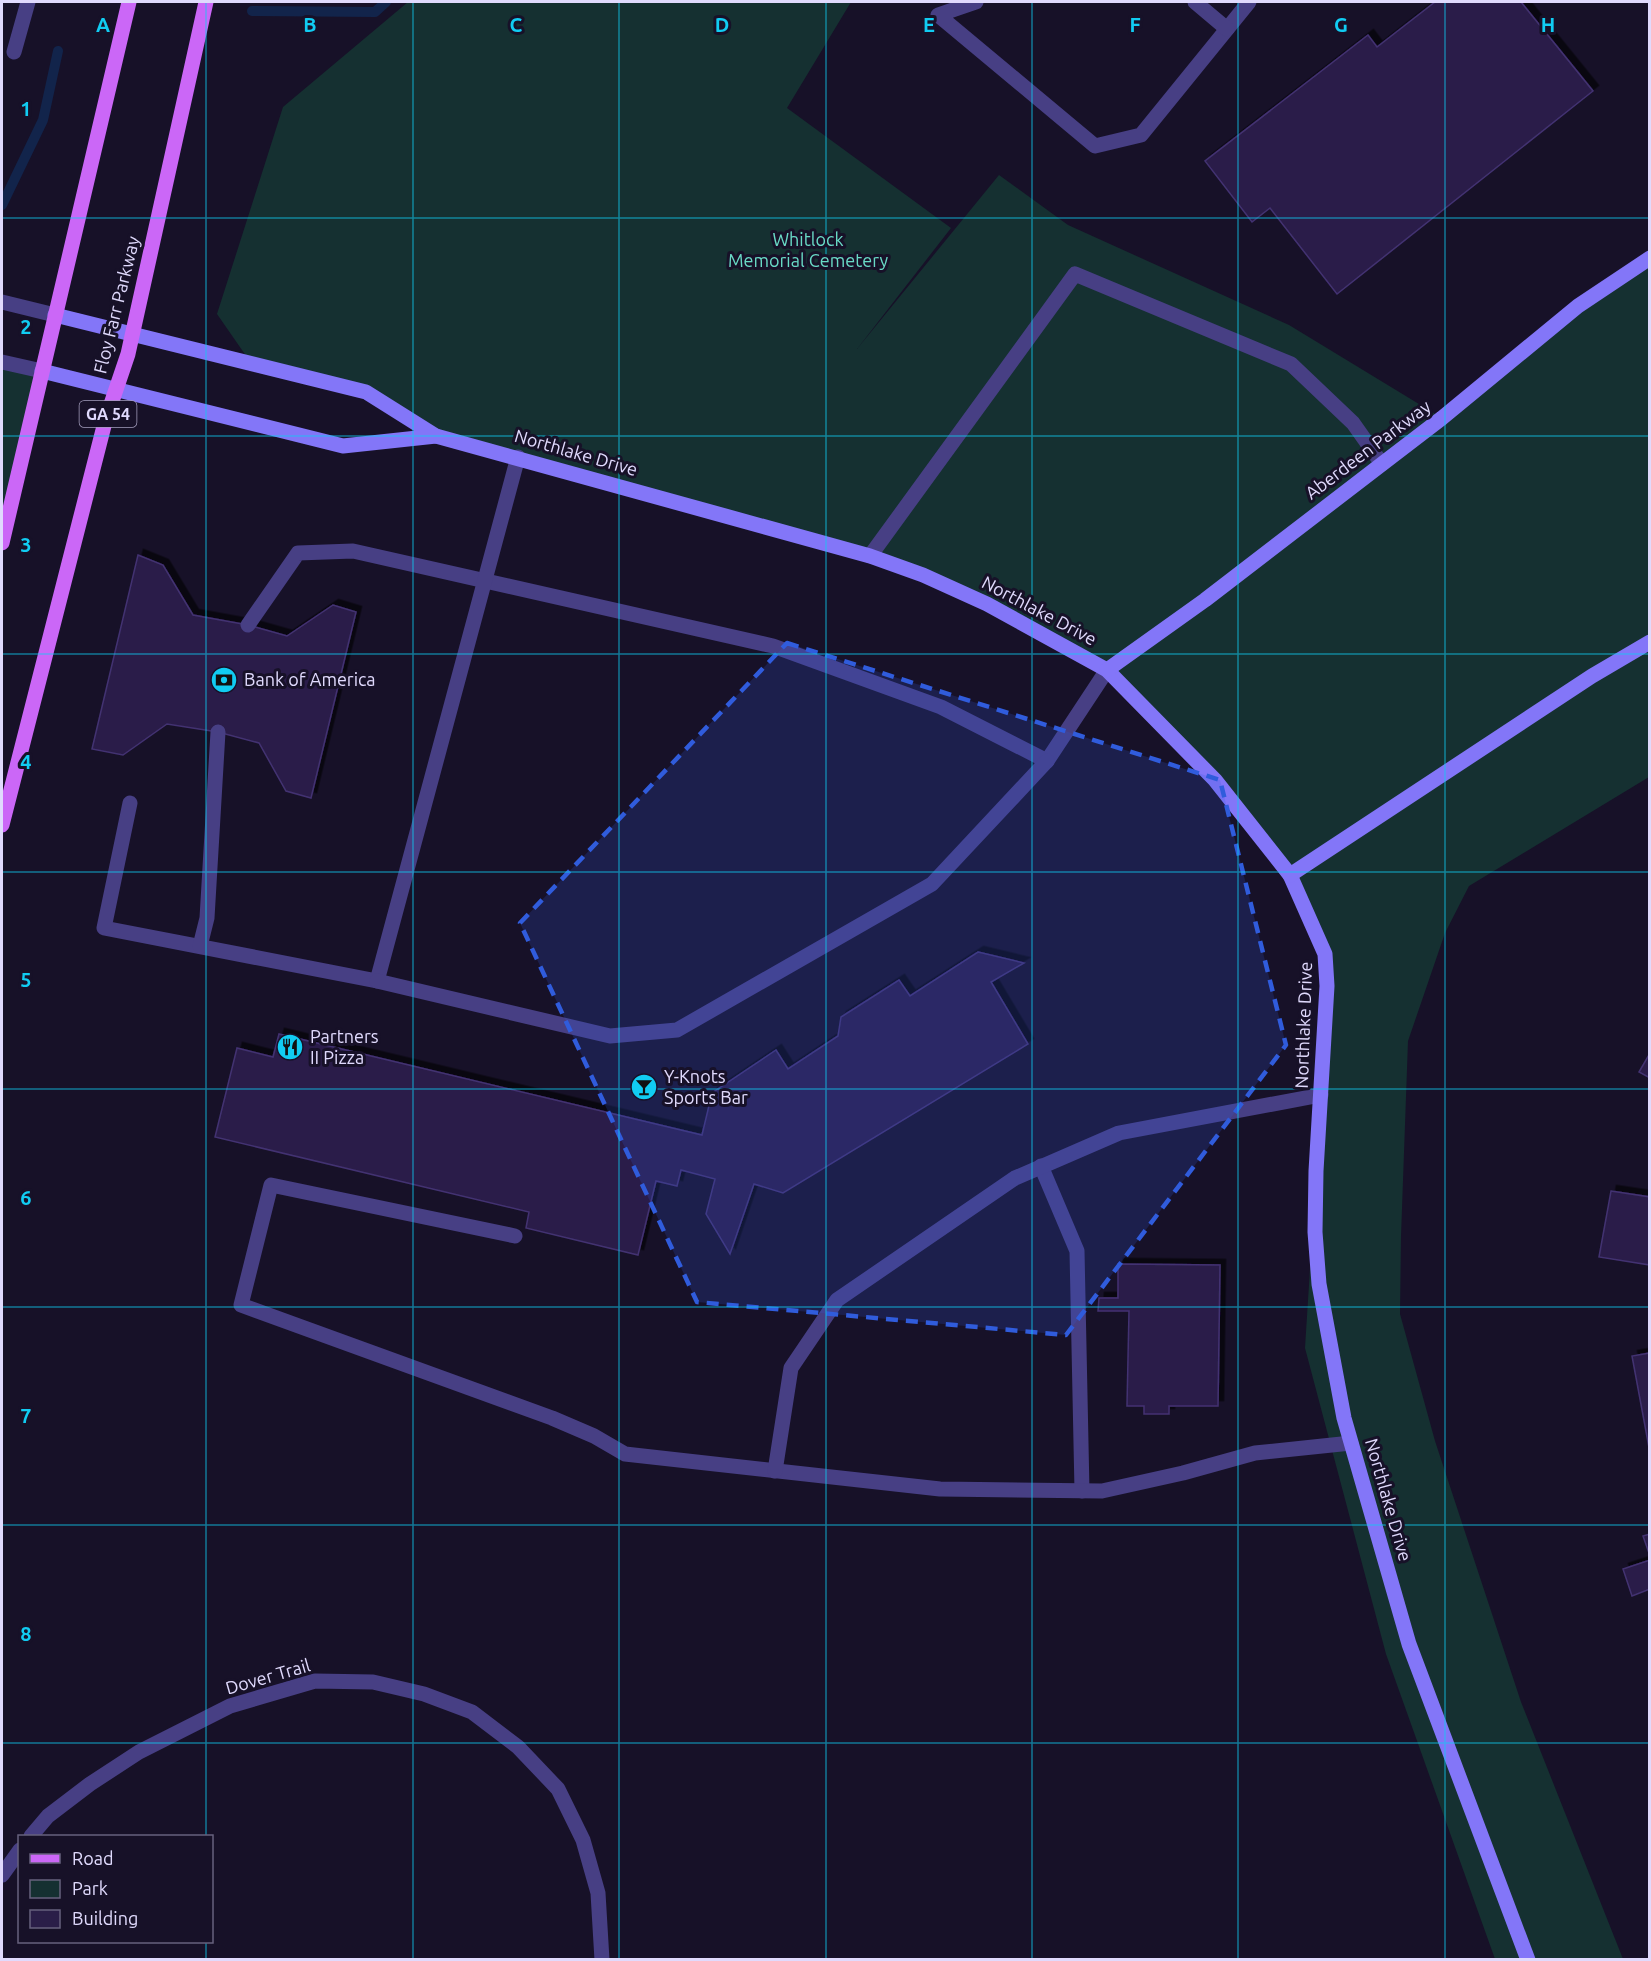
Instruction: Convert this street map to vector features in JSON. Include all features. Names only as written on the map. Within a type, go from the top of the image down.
[{"type":"main road","points":[[2,543],[129,2]]},
{"type":"main road","name":"Floy Farr Parkway","points":[[2,825],[105,422],[132,334],[206,2]]},
{"type":"street","points":[[14,52],[28,2]]},
{"type":"street","points":[[976,2],[938,15],[1095,146],[1141,135],[1250,2]]},
{"type":"street","points":[[1195,2],[1227,29]]},
{"type":"street","name":"Aberdeen Parkway","points":[[1107,670],[1205,600],[1450,412],[1578,306],[1650,258]]},
{"type":"street","points":[[870,556],[1075,274],[1291,364],[1353,423],[1382,464]]},
{"type":"street","points":[[2,302],[55,315]]},
{"type":"street","name":"Northlake Drive","points":[[55,315],[366,392],[436,436],[870,556],[923,575],[987,604],[1107,670],[1215,780],[1290,875],[1325,954],[1327,986],[1315,1232],[1319,1284],[1344,1418],[1409,1644],[1528,1959]]},
{"type":"street","points":[[2,362],[42,371]]},
{"type":"street","name":"Northlake Drive","points":[[42,371],[343,446],[436,436]]},
{"type":"street","points":[[377,981],[518,457]]},
{"type":"street","points":[[248,625],[298,553],[353,551],[773,646],[938,705],[1047,761]]},
{"type":"street","points":[[1290,875],[1592,676],[1650,642]]},
{"type":"street","points":[[130,803],[104,928],[377,981],[610,1036],[677,1030],[932,884],[1047,761],[1107,670]]},
{"type":"street","points":[[200,946],[207,918],[218,732]]},
{"type":"street","points":[[775,1471],[791,1368],[837,1300],[1015,1178],[1041,1166],[1119,1133],[1321,1095]]},
{"type":"street","points":[[1041,1166],[1077,1251],[1082,1491]]},
{"type":"street","points":[[515,1236],[271,1185],[241,1305],[552,1418],[594,1436],[625,1454],[940,1489],[1102,1491],[1183,1473],[1255,1453],[1351,1443]]},
{"type":"street","name":"Dover Trail","points":[[32,1835],[48,1816],[90,1784],[139,1752],[230,1706],[315,1681],[373,1682],[424,1694],[472,1713],[518,1747],[558,1789],[583,1840],[598,1893],[602,1959]]},
{"type":"street","points":[[2,1875],[18,1853]]},
{"type":"highlighted area","points":[[787,643],[1220,780],[1286,1045],[1066,1335],[697,1302],[520,923]]},
{"type":"green space","name":"Whitlock Memorial Cemetery","points":[[408,2],[851,2],[787,108],[951,228],[857,349],[999,175],[1068,225],[1289,325],[1437,415],[1578,306],[1649,266],[1649,777],[1469,886],[1445,933],[1408,1041],[1401,1236],[1400,1314],[1435,1441],[1521,1702],[1623,1959],[1495,1959],[1386,1654],[1305,1348],[1321,1095],[1325,954],[1290,875],[1107,670],[923,575],[436,436],[366,392],[251,363],[217,314],[283,107]]},
{"type":"green space","points":[[2,362],[42,371],[2,519]]},
{"type":"building","points":[[1435,2],[1521,2],[1593,91],[1337,294],[1270,208],[1252,222],[1205,161],[1368,35],[1377,47]]},
{"type":"building","name":"Bank of America","points":[[138,555],[163,565],[193,615],[248,625],[287,636],[333,605],[356,612],[311,798],[286,791],[259,743],[218,732],[167,724],[123,755],[92,749]]},
{"type":"building","points":[[978,952],[1024,963],[991,982],[1028,1044],[783,1193],[754,1184],[730,1254],[706,1214],[715,1179],[681,1170],[677,1186],[656,1181],[638,1255],[526,1228],[529,1212],[215,1137],[237,1048],[273,1057],[279,1034],[702,1135],[712,1093],[776,1050],[788,1069],[838,1036],[841,1017],[899,980],[910,996]]},
{"type":"building","points":[[1650,1053],[1650,1078],[1639,1072]]},
{"type":"building","points":[[1611,1191],[1650,1197],[1650,1265],[1599,1257]]},
{"type":"building","points":[[1118,1264],[1220,1265],[1218,1406],[1169,1406],[1169,1414],[1144,1414],[1144,1406],[1127,1406],[1129,1311],[1098,1311],[1099,1298],[1118,1298]]},
{"type":"building","points":[[1650,1353],[1650,1453],[1632,1356]]},
{"type":"building","points":[[1650,1534],[1650,1556],[1643,1536]]},
{"type":"building","points":[[1650,1560],[1650,1589],[1632,1596],[1623,1569]]},
{"type":"waterway","points":[[252,11],[375,12],[386,2]]},
{"type":"waterway","points":[[2,205],[43,120],[58,51]]},
{"type":"place","name":"Bank of America","points":[[224,680]]},
{"type":"place","name":"Partners II Pizza","points":[[290,1047]]},
{"type":"place","name":"Y-Knots Sports Bar","points":[[644,1087]]}]
